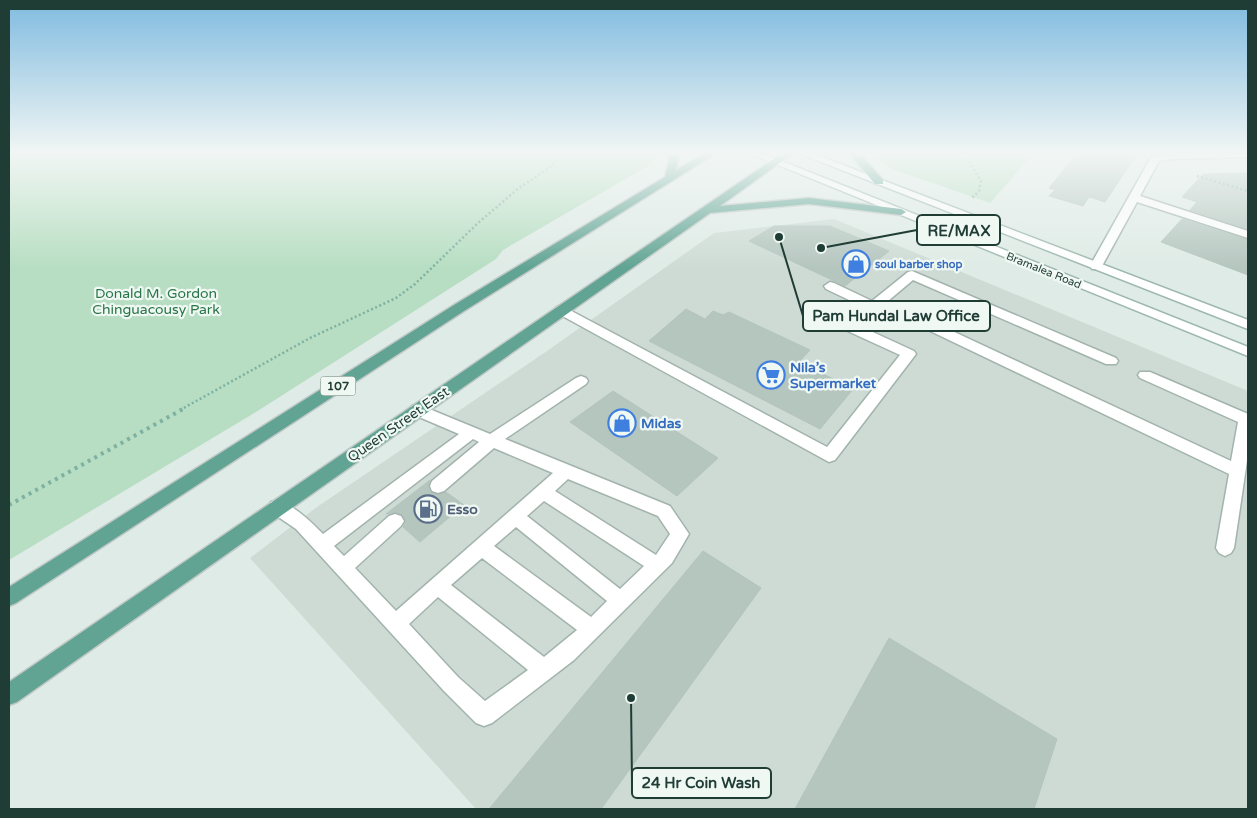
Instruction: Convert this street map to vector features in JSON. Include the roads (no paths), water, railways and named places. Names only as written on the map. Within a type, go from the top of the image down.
[{"type":"main road","name":"107","points":[[9,597],[451,313],[647,192]]},
{"type":"main road","name":"Queen Street East","points":[[9,694],[732,192]]},
{"type":"main road","name":"Bramalea Road","points":[[851,192],[1248,352]]},
{"type":"main road","name":"Bramalea Road","points":[[905,192],[1248,325]]},
{"type":"main road","points":[[1096,266],[1138,192]]},
{"type":"main road","points":[[1135,198],[1248,235]]},
{"type":"main road","points":[[706,210],[809,200],[901,212]]},
{"type":"main road","points":[[830,286],[873,306],[912,275],[1111,361]]},
{"type":"main road","points":[[879,302],[1238,470]]},
{"type":"main road","points":[[562,310],[829,456],[909,354],[846,325]]},
{"type":"main road","points":[[1145,376],[1246,419],[1225,548]]},
{"type":"main road","points":[[438,486],[491,441],[581,380]]},
{"type":"main road","points":[[277,507],[302,524],[451,684],[484,715],[567,652],[666,557],[680,534],[664,511],[417,410]]},
{"type":"main road","points":[[322,545],[470,433]]},
{"type":"main road","points":[[395,624],[566,471]]},
{"type":"main road","points":[[543,492],[657,565]]},
{"type":"main road","points":[[516,516],[621,601]]},
{"type":"main road","points":[[343,568],[395,520]]},
{"type":"main road","points":[[481,547],[591,629]]},
{"type":"main road","points":[[438,586],[544,670]]},
{"type":"place","name":"Pam Hundal Law Office","points":[[779,237]]},
{"type":"place","name":"RE/MAX","points":[[821,248]]},
{"type":"place","name":"soul barber shop","points":[[856,264]]},
{"type":"place","name":"Nila’s Supermarket","points":[[771,375]]},
{"type":"place","name":"Midas","points":[[622,423]]},
{"type":"place","name":"Esso","points":[[428,509]]},
{"type":"place","name":"24 Hr Coin Wash","points":[[631,698]]},
{"type":"park label","name":"Donald M. Gordon Chinguacousy Park","points":[[156,302]]}]
